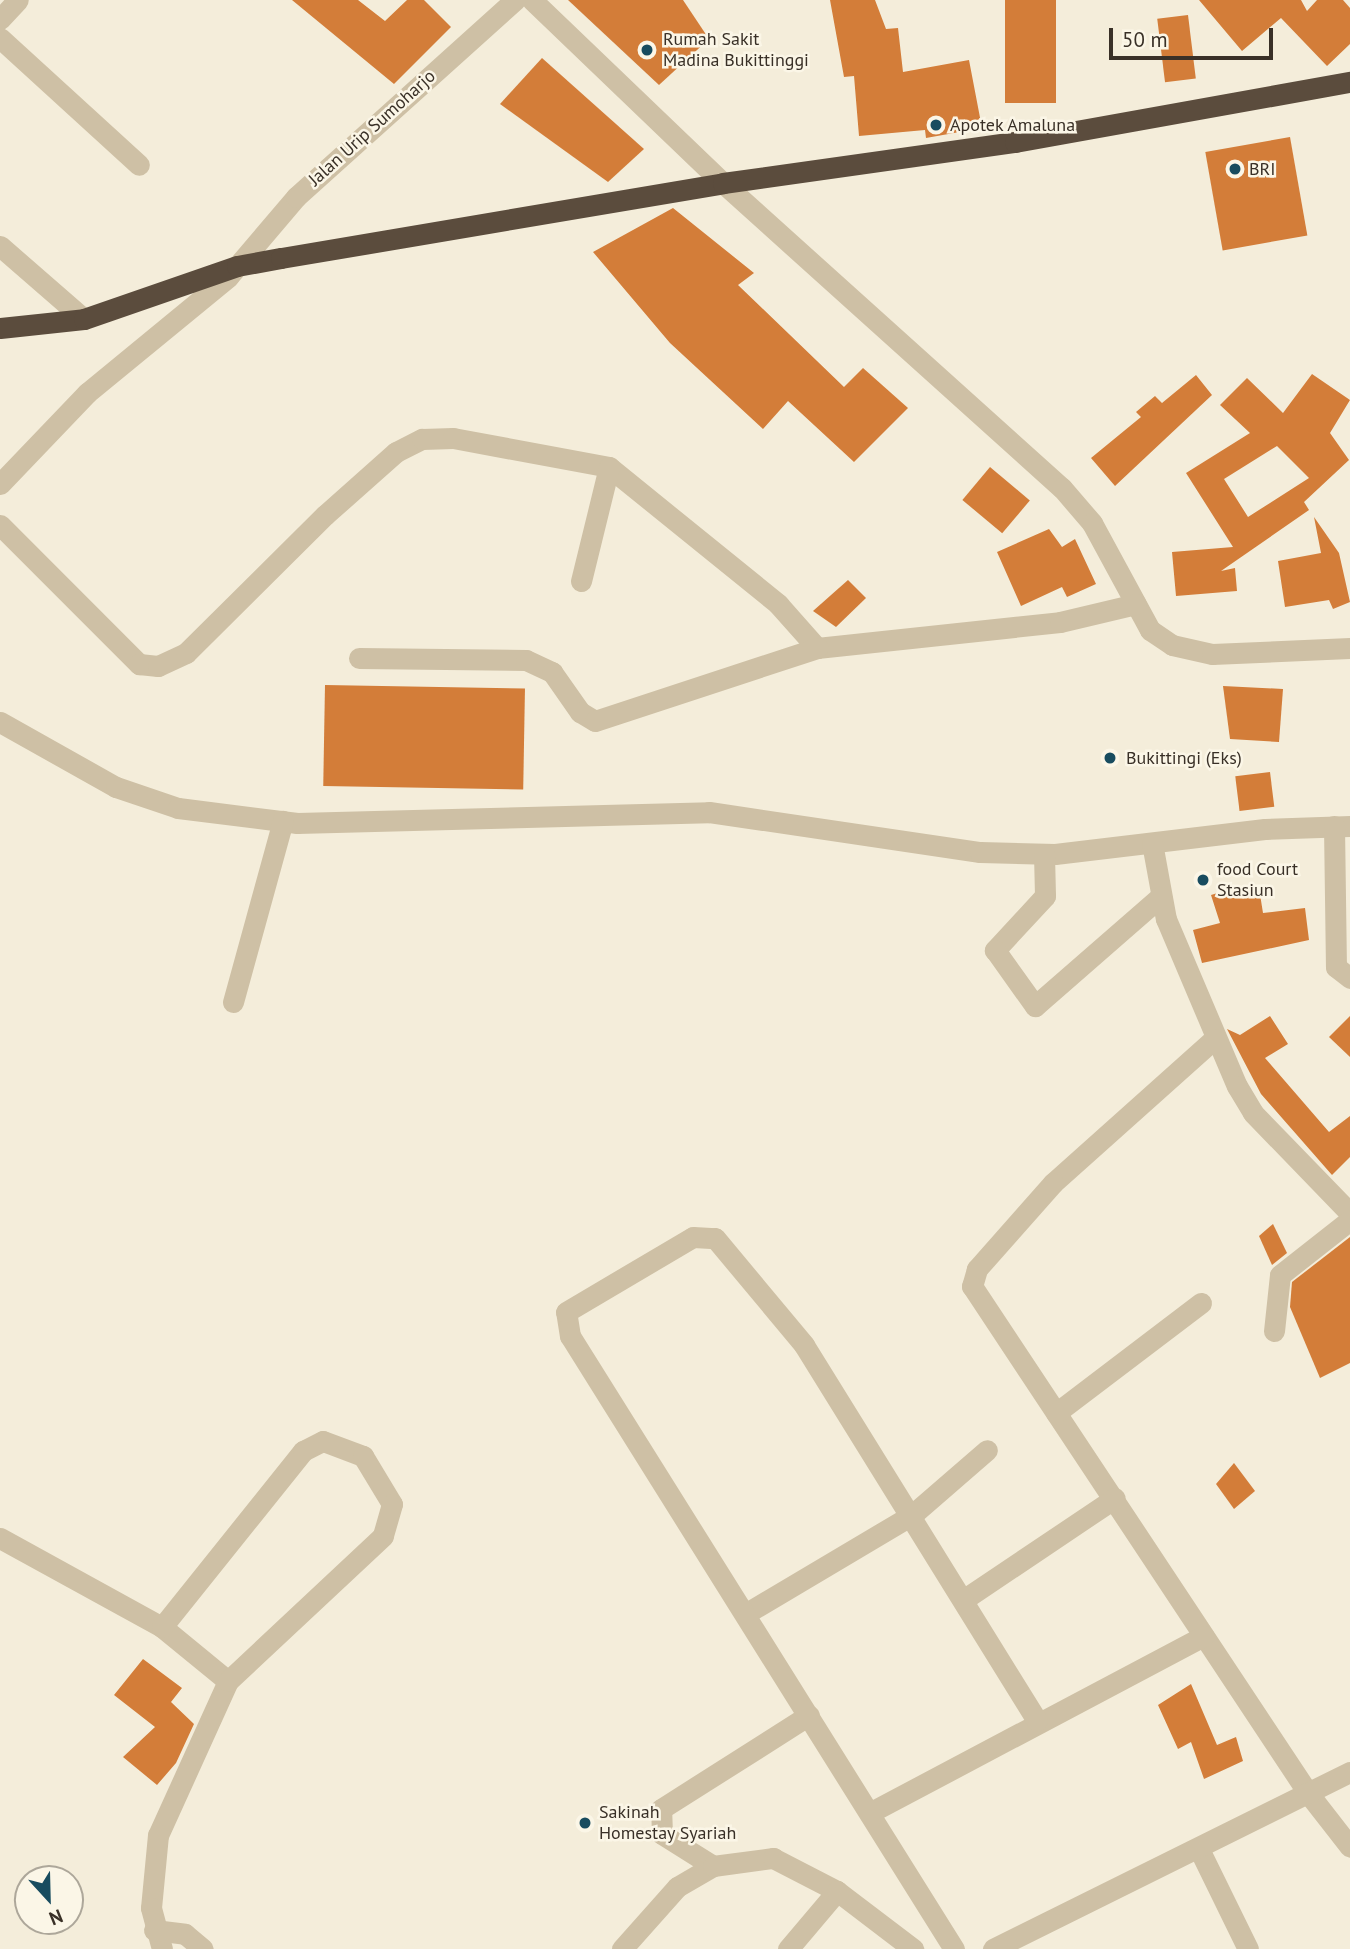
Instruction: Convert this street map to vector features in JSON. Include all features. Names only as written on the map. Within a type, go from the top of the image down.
[{"type":"highway","points":[[0,328],[84,319],[237,266],[723,183],[1015,142],[1350,82]]},
{"type":"street","name":"Jalan Urip Sumoharjo","points":[[0,484],[87,393],[237,266],[296,197],[516,0]]},
{"type":"street","points":[[532,0],[723,183],[1062,488],[1092,523],[1150,630],[1172,645],[1212,654],[1350,648]]},
{"type":"street","points":[[0,38],[139,164]]},
{"type":"street","points":[[0,246],[84,319]]},
{"type":"street","points":[[0,525],[139,664],[158,666],[186,653],[325,515],[410,442],[453,438],[609,467],[768,596],[817,648]]},
{"type":"street","points":[[581,581],[609,467]]},
{"type":"street","points":[[359,657],[526,660],[552,673],[580,712],[595,721],[611,720],[817,648],[1060,622],[1136,604]]},
{"type":"street","points":[[0,722],[116,787],[178,808],[283,821],[709,812],[980,852],[1044,854],[1342,826],[1336,967],[1350,978]]},
{"type":"street","points":[[233,1002],[283,821]]},
{"type":"street","points":[[1152,843],[1160,897],[1214,1039],[1253,1113],[1350,1213]]},
{"type":"street","points":[[1044,854],[1045,896],[995,950],[1035,1006],[1160,897]]},
{"type":"street","points":[[1214,1039],[1053,1182],[972,1276],[975,1294],[1115,1498],[1308,1794],[1350,1847]]},
{"type":"street","points":[[1274,1331],[1280,1275],[1350,1220]]},
{"type":"street","points":[[954,1949],[873,1811],[809,1715],[570,1336],[566,1312],[577,1303],[693,1237],[715,1238],[804,1345],[966,1598],[1037,1721]]},
{"type":"street","points":[[1056,1413],[1201,1303]]},
{"type":"street","points":[[162,1627],[303,1451],[323,1441],[363,1456],[391,1504],[383,1536],[229,1681],[158,1835],[158,1940],[185,1934],[203,1949]]},
{"type":"street","points":[[745,1614],[912,1515],[987,1450]]},
{"type":"street","points":[[966,1598],[1115,1498]]},
{"type":"street","points":[[0,1538],[162,1627],[229,1681]]},
{"type":"street","points":[[873,1811],[1037,1721],[1204,1636]]},
{"type":"street","points":[[713,1866],[662,1835],[661,1809],[809,1715]]},
{"type":"street","points":[[993,1949],[1350,1772]]},
{"type":"street","points":[[1199,1849],[1248,1949]]},
{"type":"street","points":[[622,1949],[677,1887],[713,1866],[773,1858],[837,1891],[913,1949]]},
{"type":"street","points":[[788,1949],[837,1891]]},
{"type":"building","points":[[292,0],[358,0],[385,21],[407,0],[424,0],[451,27],[394,84]]},
{"type":"building","points":[[568,0],[683,0],[709,39],[659,85]]},
{"type":"building","points":[[830,0],[875,0],[886,29],[898,28],[903,72],[969,60],[982,128],[926,138],[925,130],[859,136],[854,76],[844,77]]},
{"type":"building","points":[[1005,0],[1056,0],[1056,103],[1005,103]]},
{"type":"building","points":[[1199,0],[1301,0],[1307,11],[1317,0],[1343,0],[1350,8],[1350,44],[1327,66],[1281,18],[1242,51]]},
{"type":"building","points":[[1188,15],[1196,79],[1165,82],[1157,19]]},
{"type":"building","points":[[542,58],[644,149],[608,182],[500,104]]},
{"type":"building","points":[[1290,137],[1307,235],[1223,250],[1205,152]]},
{"type":"building","points":[[673,208],[754,273],[738,285],[844,387],[863,368],[908,408],[854,462],[788,401],[763,429],[670,343],[593,252]]},
{"type":"building","points":[[1312,374],[1350,400],[1330,433],[1349,460],[1304,502],[1309,510],[1221,571],[1235,568],[1237,591],[1176,596],[1172,552],[1233,547],[1186,473],[1250,433],[1220,405],[1247,378],[1283,413]],"holes":[[[1277,446],[1309,478],[1248,517],[1224,479]]]},
{"type":"building","points":[[1196,375],[1212,395],[1115,486],[1091,458],[1141,417],[1136,412],[1155,396],[1162,403]]},
{"type":"building","points":[[990,467],[1030,500],[1002,533],[962,500]]},
{"type":"building","points":[[1314,517],[1339,553],[1350,602],[1333,609],[1329,600],[1285,607],[1278,561],[1321,553]]},
{"type":"building","points":[[1049,529],[1062,547],[1075,539],[1096,584],[1067,597],[1062,587],[1021,606],[997,552]]},
{"type":"building","points":[[848,580],[866,598],[836,627],[813,611]]},
{"type":"building","points":[[325,685],[525,688],[523,789],[323,786]]},
{"type":"building","points":[[1223,686],[1283,689],[1279,742],[1230,739]]},
{"type":"building","points":[[1270,772],[1274,807],[1240,811],[1235,776]]},
{"type":"building","points":[[1237,887],[1259,888],[1263,913],[1305,908],[1309,940],[1202,963],[1193,930],[1220,923],[1211,895]]},
{"type":"building","points":[[1270,1016],[1288,1044],[1265,1058],[1329,1132],[1350,1116],[1350,1157],[1332,1175],[1261,1094],[1227,1029],[1240,1035]]},
{"type":"building","points":[[1350,1016],[1350,1057],[1329,1037]]},
{"type":"building","points":[[1273,1224],[1287,1253],[1272,1265],[1259,1236]]},
{"type":"building","points":[[1350,1237],[1350,1363],[1320,1378],[1290,1307],[1292,1282]]},
{"type":"building","points":[[1234,1463],[1255,1491],[1234,1509],[1216,1484]]},
{"type":"building","points":[[143,1659],[182,1688],[171,1702],[194,1724],[176,1763],[157,1785],[123,1757],[155,1727],[114,1695]]},
{"type":"building","points":[[1191,1684],[1217,1745],[1236,1737],[1243,1761],[1204,1779],[1191,1742],[1178,1749],[1158,1705]]},
{"type":"place","name":"Rumah Sakit Madina Bukittinggi","points":[[647,50]]},
{"type":"place","name":"Apotek Amaluna","points":[[936,125]]},
{"type":"place","name":"BRI","points":[[1235,169]]},
{"type":"place","name":"Bukittingi (Eks)","points":[[1110,758]]},
{"type":"place","name":"food Court Stasiun","points":[[1203,880]]},
{"type":"place","name":"Sakinah Homestay Syariah","points":[[585,1823]]}]
